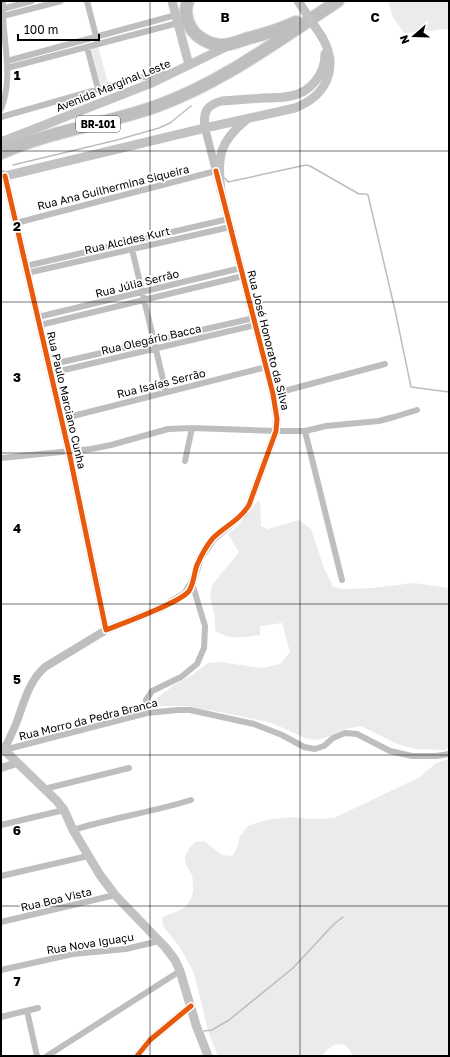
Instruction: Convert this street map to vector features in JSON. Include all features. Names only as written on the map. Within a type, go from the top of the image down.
[{"type":"highway","points":[[188,1],[186,13],[192,30],[208,42],[218,45],[231,44],[285,27],[336,2]]},
{"type":"highway","name":"BR-101","points":[[1,153],[33,141],[157,106],[195,90],[241,65],[336,2]]},
{"type":"main road","points":[[3,175],[295,108],[310,100],[319,93],[325,84],[329,74],[330,62],[323,39],[298,1]]},
{"type":"main road","points":[[172,2],[192,30]]},
{"type":"main road","points":[[172,2],[189,65]]},
{"type":"main road","points":[[205,128],[204,116],[206,111],[216,102],[290,96],[307,90],[320,76],[325,58],[323,39]]},
{"type":"main road","name":"Avenida Marginal Leste","points":[[1,142],[173,74],[231,44]]},
{"type":"main road","points":[[221,191],[218,170],[226,141],[235,129],[248,118]]},
{"type":"main road","points":[[3,749],[64,810],[73,830],[88,856],[116,895],[159,941],[174,960],[180,971],[190,1006],[208,1056]]},
{"type":"street","points":[[1,109],[6,86],[7,68],[2,1]]},
{"type":"street","points":[[2,9],[32,1]]},
{"type":"street","points":[[3,16],[62,1]]},
{"type":"street","points":[[87,1],[98,44]]},
{"type":"street","points":[[7,61],[96,37],[177,19]]},
{"type":"street","points":[[7,68],[98,44],[177,19]]},
{"type":"street","points":[[87,47],[98,89]]},
{"type":"street","points":[[1,117],[138,78],[153,75],[173,74]]},
{"type":"street","points":[[205,128],[213,161],[218,170]]},
{"type":"street","name":"Rua Ana Guilhermina Siqueira","points":[[16,223],[218,170]]},
{"type":"street","name":"Rua Paulo Marciano Cunha","points":[[3,175],[16,223],[69,452],[106,630]]},
{"type":"street","name":"Rua José Honorato da Silva","points":[[3,749],[16,725],[29,687],[45,666],[106,630],[179,599],[189,590],[197,565],[213,539],[243,514],[249,506],[276,431],[277,419],[273,394],[221,191]]},
{"type":"street","name":"Rua Alcides Kurt","points":[[27,270],[125,243],[229,223]]},
{"type":"street","name":"Rua Alcides Kurt","points":[[27,270],[129,250],[229,223]]},
{"type":"street","points":[[125,243],[129,250],[142,292],[166,392]]},
{"type":"street","name":"Rua Júlia Serrão","points":[[39,321],[187,281],[242,272]]},
{"type":"street","name":"Rua Júlia Serrão","points":[[39,321],[144,300],[189,289],[242,272]]},
{"type":"street","points":[[187,281],[189,289]]},
{"type":"street","name":"Rua Olegário Bacca","points":[[50,369],[154,341],[255,321]]},
{"type":"street","name":"Rua Olegário Bacca","points":[[50,369],[155,349],[255,321]]},
{"type":"street","points":[[273,394],[385,364]]},
{"type":"street","name":"Rua Isaías Serrão","points":[[61,419],[266,367]]},
{"type":"street","points":[[1,458],[69,452],[111,445],[168,428],[305,431],[326,426],[379,421],[417,410]]},
{"type":"street","points":[[185,461],[192,428]]},
{"type":"street","points":[[305,431],[342,580]]},
{"type":"street","points":[[146,713],[146,700],[152,691],[181,677],[197,664],[204,648],[205,626],[192,583]]},
{"type":"street","name":"Rua Morro da Pedra Branca","points":[[3,749],[146,713],[190,710],[254,724],[282,735],[304,747],[315,749],[324,746],[334,738],[346,733],[357,734],[390,751],[412,756],[436,756],[449,754]]},
{"type":"street","points":[[1,768],[17,763]]},
{"type":"street","points":[[44,789],[129,768]]},
{"type":"street","points":[[73,830],[191,800]]},
{"type":"street","points":[[1,825],[64,810]]},
{"type":"street","points":[[1,876],[88,856]]},
{"type":"street","name":"Rua Boa Vista","points":[[1,922],[116,895]]},
{"type":"street","name":"Rua Nova Iguaçu","points":[[1,970],[73,954],[126,949],[159,941]]},
{"type":"street","points":[[48,1056],[180,971]]},
{"type":"street","points":[[137,1056],[150,1040],[190,1006]]},
{"type":"street","points":[[1,1017],[38,1008]]},
{"type":"street","points":[[27,1011],[37,1056]]},
{"type":"shaded area","points":[[388,1],[449,1],[449,30],[442,29],[404,33],[393,17]]},
{"type":"shaded area","points":[[98,46],[108,83],[100,85],[91,48]]},
{"type":"shaded area","points":[[258,500],[260,503],[261,526],[268,529],[299,520],[311,529],[324,568],[333,587],[344,589],[372,588],[414,583],[449,588],[449,746],[446,750],[416,749],[397,744],[361,726],[345,729],[317,740],[305,738],[272,723],[185,706],[157,706],[152,702],[174,685],[192,675],[208,663],[220,662],[262,668],[280,664],[290,652],[282,623],[260,626],[260,635],[248,637],[225,636],[215,630],[215,617],[210,598],[212,585],[239,552],[228,534],[241,523]]},
{"type":"shaded area","points":[[449,759],[449,1056],[353,1056],[346,1046],[338,1044],[326,1051],[322,1056],[218,1056],[208,1031],[193,971],[179,946],[163,926],[162,917],[184,908],[192,895],[192,875],[186,865],[185,858],[190,847],[195,842],[204,841],[222,855],[232,856],[237,848],[240,836],[248,826],[266,820],[292,817],[313,819],[334,818],[420,777],[436,763]]},
{"type":"waterway","points":[[13,165],[117,140],[159,128],[170,123],[191,106]]},
{"type":"waterway","points":[[225,178],[228,182],[306,165],[359,194],[368,195],[395,310],[411,387],[449,392]]},
{"type":"waterway","points":[[204,1031],[212,1030],[229,1020],[293,968],[334,924],[343,917]]},
{"type":"cycle path","points":[[5,176],[69,452],[106,630],[163,607],[184,596],[189,591],[197,565],[202,554],[213,538],[241,515],[249,505],[276,431],[277,419],[273,394],[216,171]]},
{"type":"cycle path","points":[[137,1056],[150,1040],[191,1006]]}]
